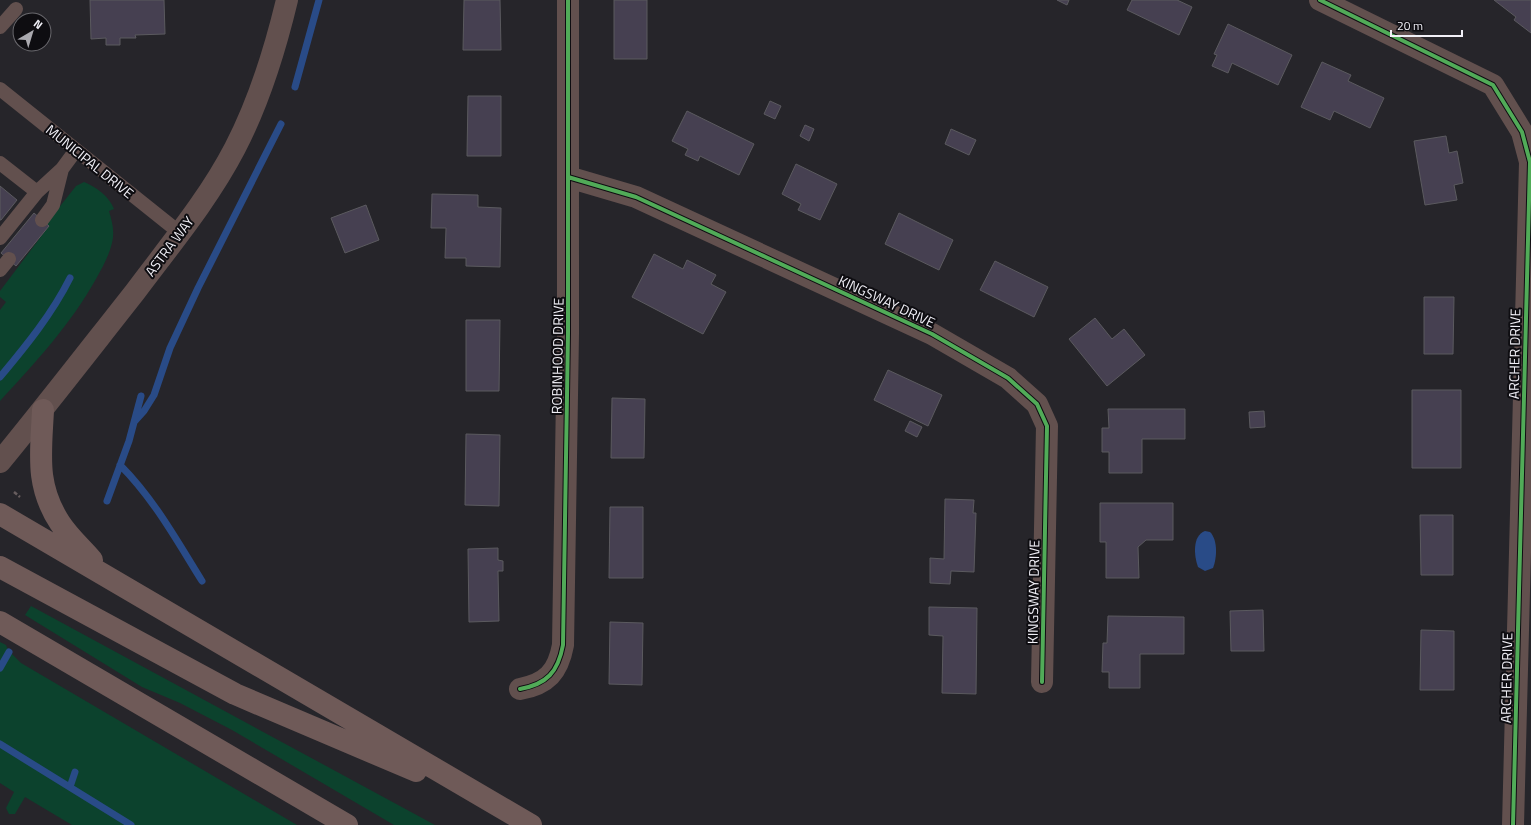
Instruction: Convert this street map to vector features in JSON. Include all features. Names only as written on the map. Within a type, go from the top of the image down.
[{"type":"highway","points":[[43,410],[41,475],[44,493],[61,524],[105,575]]},
{"type":"highway","points":[[0,514],[531,825]]},
{"type":"highway","points":[[0,566],[235,694],[497,805]]},
{"type":"highway","points":[[2,624],[347,825]]},
{"type":"street","name":"ASTRA WAY","points":[[0,462],[43,410],[180,233],[208,193],[236,147],[267,70],[287,0]]},
{"type":"street","name":"ROBINHOOD DRIVE","points":[[520,689],[533,687],[549,677],[555,670],[561,658],[563,645],[568,333],[568,0]]},
{"type":"street","name":"ARCHER DRIVE","points":[[1320,0],[1493,85],[1522,132],[1530,162],[1513,825]]},
{"type":"street","name":"KINGSWAY DRIVE","points":[[568,177],[636,197],[932,334],[1008,378],[1037,404],[1047,426],[1042,682]]},
{"type":"lane","points":[[0,27],[16,9]]},
{"type":"lane","name":"MUNICIPAL DRIVE","points":[[0,88],[180,233]]},
{"type":"lane","points":[[1,235],[37,192],[62,169],[76,150]]},
{"type":"lane","points":[[0,163],[37,192]]},
{"type":"lane","points":[[42,220],[53,205],[62,169]]},
{"type":"green space","points":[[84,182],[102,192],[112,204],[114,209],[109,211],[113,235],[109,253],[86,296],[64,327],[39,358],[0,401],[0,310],[6,302],[0,297],[0,291],[49,226],[46,224],[76,186]]},
{"type":"green space","points":[[31,606],[435,825],[394,825],[232,730],[180,703],[142,687],[25,615]]},
{"type":"green space","points":[[0,642],[6,645],[8,650],[21,663],[297,825],[72,825],[25,797],[15,814],[9,814],[6,808],[14,792],[0,783]]},
{"type":"water","points":[[1205,531],[1210,532],[1213,535],[1216,549],[1213,568],[1205,571],[1198,567],[1195,547],[1198,537]]},
{"type":"building","points":[[90,0],[164,0],[165,34],[135,35],[136,38],[120,38],[120,45],[106,45],[106,38],[91,39]]},
{"type":"building","points":[[464,0],[500,0],[501,50],[463,50]]},
{"type":"building","points":[[614,0],[647,0],[647,59],[614,59]]},
{"type":"building","points":[[1057,0],[1069,0],[1067,5]]},
{"type":"building","points":[[1132,0],[1177,0],[1192,7],[1179,35],[1127,10]]},
{"type":"building","points":[[1494,0],[1531,0],[1531,33],[1514,20],[1516,17]]},
{"type":"building","points":[[1228,24],[1292,55],[1278,85],[1232,63],[1228,73],[1212,66],[1217,55],[1214,54]]},
{"type":"building","points":[[1322,62],[1351,75],[1348,81],[1384,98],[1370,128],[1334,111],[1330,120],[1301,107]]},
{"type":"building","points":[[468,96],[501,96],[501,156],[467,156]]},
{"type":"building","points":[[770,101],[781,106],[775,119],[764,114]]},
{"type":"building","points":[[687,111],[754,144],[739,175],[700,156],[698,161],[685,155],[688,149],[672,141]]},
{"type":"building","points":[[805,125],[814,129],[809,141],[800,136]]},
{"type":"building","points":[[951,129],[976,140],[969,155],[945,144]]},
{"type":"building","points":[[1446,136],[1449,153],[1457,151],[1463,183],[1454,185],[1457,200],[1425,205],[1414,141]]},
{"type":"building","points":[[796,164],[837,184],[820,220],[798,210],[801,204],[782,194]]},
{"type":"building","points":[[0,186],[17,200],[1,220],[0,220]]},
{"type":"building","points":[[432,194],[478,195],[478,207],[501,208],[500,267],[466,266],[466,258],[445,258],[446,228],[431,228]]},
{"type":"building","points":[[366,205],[379,240],[345,253],[331,218]]},
{"type":"building","points":[[34,213],[49,226],[16,266],[1,253]]},
{"type":"building","points":[[899,213],[953,240],[939,270],[885,244]]},
{"type":"building","points":[[654,254],[683,269],[687,260],[716,275],[711,284],[726,292],[703,334],[632,297]]},
{"type":"building","points":[[995,261],[1048,287],[1034,317],[980,290]]},
{"type":"building","points":[[1424,297],[1454,297],[1453,354],[1424,354]]},
{"type":"building","points":[[1095,318],[1112,339],[1124,329],[1145,355],[1107,386],[1069,339]]},
{"type":"building","points":[[466,320],[500,320],[499,391],[466,391]]},
{"type":"building","points":[[888,370],[942,395],[928,426],[874,400]]},
{"type":"building","points":[[1412,390],[1461,390],[1461,468],[1412,468]]},
{"type":"building","points":[[612,398],[645,399],[644,458],[611,458]]},
{"type":"building","points":[[1108,409],[1185,409],[1185,439],[1142,439],[1142,473],[1109,473],[1109,452],[1102,452],[1102,428],[1109,428]]},
{"type":"building","points":[[1264,411],[1265,427],[1250,428],[1249,412]]},
{"type":"building","points":[[910,421],[922,427],[917,437],[905,431]]},
{"type":"building","points":[[466,434],[500,435],[499,506],[465,505]]},
{"type":"building","points":[[945,499],[974,500],[973,513],[976,513],[974,572],[951,571],[950,584],[930,583],[930,558],[944,559]]},
{"type":"building","points":[[1100,503],[1173,503],[1173,540],[1146,540],[1138,547],[1139,578],[1106,578],[1106,542],[1100,542]]},
{"type":"building","points":[[610,507],[643,507],[643,578],[609,578]]},
{"type":"building","points":[[1420,515],[1453,515],[1453,575],[1421,575]]},
{"type":"building","points":[[498,548],[498,560],[503,561],[503,571],[498,571],[499,621],[469,622],[468,549]]},
{"type":"building","points":[[929,607],[977,608],[976,694],[942,693],[943,636],[929,635]]},
{"type":"building","points":[[1263,610],[1264,651],[1231,651],[1230,611]]},
{"type":"building","points":[[1108,616],[1184,617],[1184,654],[1140,654],[1140,688],[1109,688],[1109,672],[1102,672],[1103,643],[1107,643]]},
{"type":"building","points":[[610,622],[643,623],[642,685],[609,684]]},
{"type":"building","points":[[1421,630],[1454,631],[1454,690],[1420,690]]},
{"type":"waterway","points":[[295,87],[319,0]]},
{"type":"waterway","points":[[135,421],[144,411],[154,395],[170,348],[198,288],[281,124]]},
{"type":"waterway","points":[[0,377],[29,342],[47,317],[70,278]]},
{"type":"waterway","points":[[107,501],[129,441],[141,396]]},
{"type":"waterway","points":[[120,465],[144,492],[154,506],[202,581]]},
{"type":"waterway","points":[[0,668],[9,652]]},
{"type":"waterway","points":[[0,744],[131,825]]},
{"type":"waterway","points":[[70,787],[75,772]]},
{"type":"cycle path","points":[[520,689],[537,684],[550,675],[558,663],[563,645],[568,333],[568,0]]},
{"type":"cycle path","points":[[1320,0],[1493,85],[1522,132],[1530,162],[1513,825]]},
{"type":"cycle path","points":[[568,177],[636,197],[932,334],[1008,378],[1037,404],[1047,426],[1042,682]]}]
